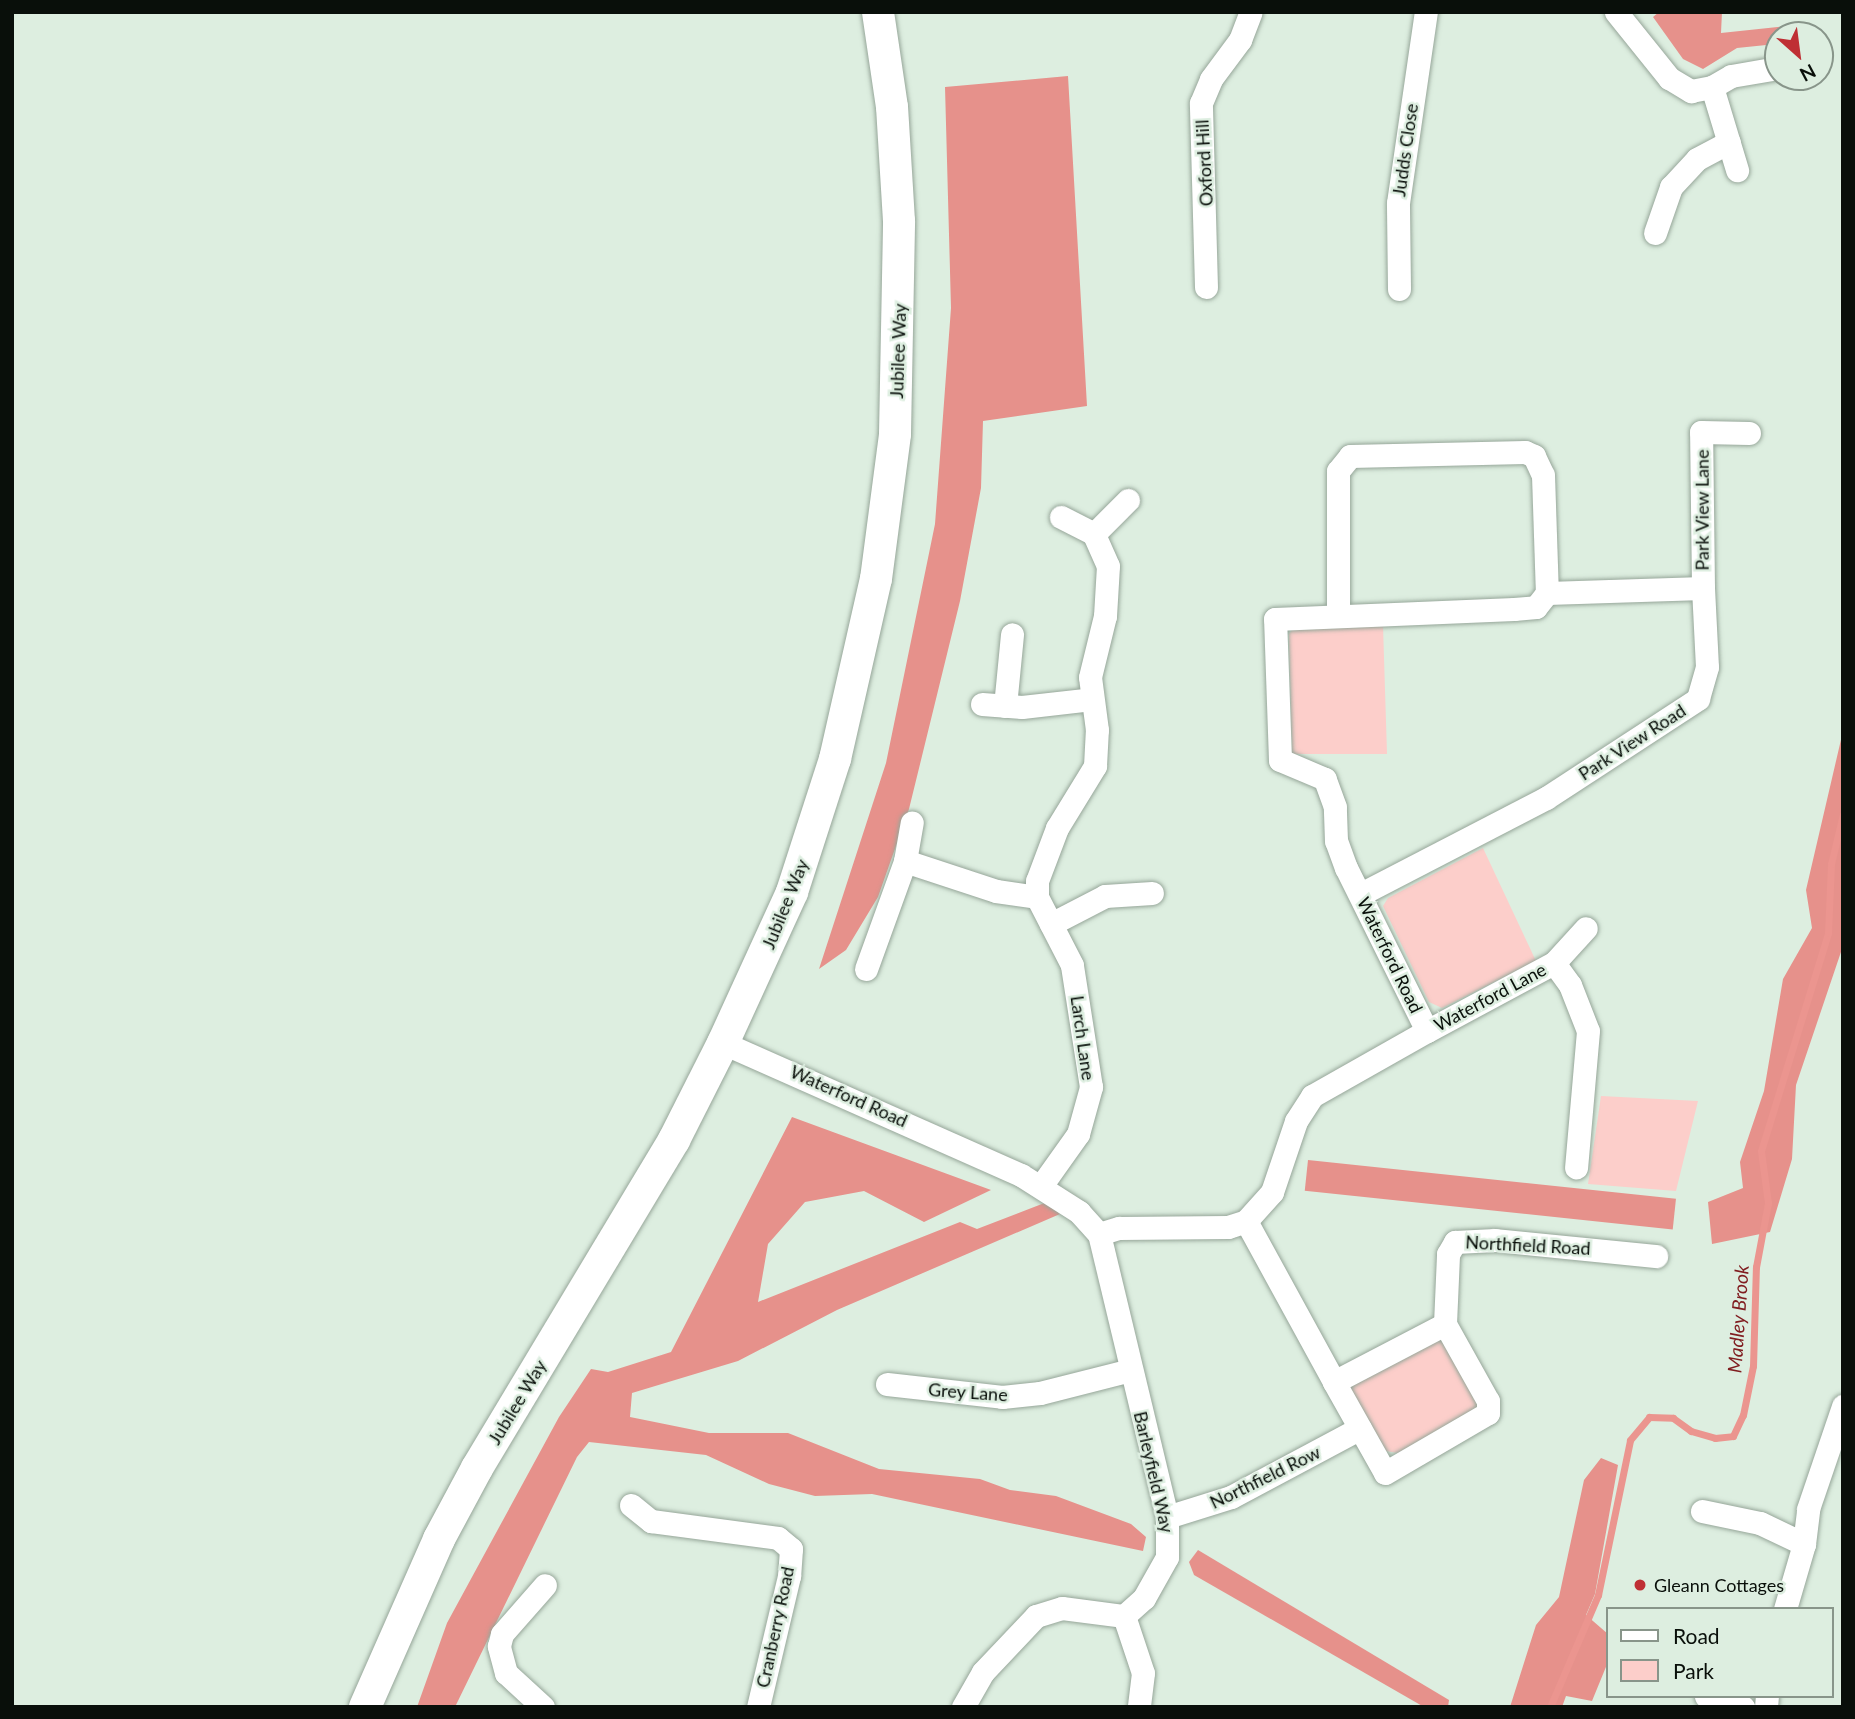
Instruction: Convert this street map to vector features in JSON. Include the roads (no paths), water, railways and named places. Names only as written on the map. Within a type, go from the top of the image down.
[{"type":"street","name":"Jubilee Way","points":[[365,1707],[433,1551],[477,1468],[667,1152],[723,1043],[792,892],[815,824],[850,700],[876,579],[895,435],[900,282],[892,107],[878,12]]},
{"type":"street","name":"Oxford Hill","points":[[1206,286],[1200,103],[1210,79],[1240,40],[1251,12]]},
{"type":"street","name":"Judds Close","points":[[1399,289],[1398,202],[1426,12]]},
{"type":"street","points":[[1616,12],[1669,78],[1691,91],[1712,87],[1731,76],[1764,70]]},
{"type":"street","points":[[1712,87],[1737,170]]},
{"type":"street","points":[[1655,233],[1671,187],[1697,159],[1729,142]]},
{"type":"street","name":"Park View Lane","points":[[1703,588],[1693,432],[1749,433]]},
{"type":"street","points":[[1525,452],[1534,456],[1543,475],[1547,593],[1536,607],[1338,615],[1338,471],[1350,456],[1525,452]]},
{"type":"street","points":[[1094,534],[1128,500]]},
{"type":"street","points":[[905,861],[996,891],[1037,897],[1045,854],[1095,766],[1093,656],[1108,593],[1108,566],[1094,534],[1060,517]]},
{"type":"street","points":[[1547,593],[1703,588]]},
{"type":"street","name":"Park View Road","points":[[1361,894],[1546,798],[1698,699],[1707,667],[1703,588]]},
{"type":"street","name":"Waterford Road","points":[[1246,1222],[1264,1207],[1272,1192],[1296,1121],[1312,1096],[1427,1031],[1336,841],[1335,807],[1325,779],[1280,760],[1275,619],[1338,615]]},
{"type":"street","points":[[1006,706],[1012,634]]},
{"type":"street","points":[[982,704],[1006,706],[1092,699]]},
{"type":"street","points":[[866,969],[905,861],[912,823]]},
{"type":"street","points":[[1051,923],[1105,896],[1152,893]]},
{"type":"street","name":"Larch Lane","points":[[1037,897],[1072,965],[1091,1087],[1078,1135],[1041,1186]]},
{"type":"street","name":"Waterford Lane","points":[[1427,1031],[1554,963],[1586,928]]},
{"type":"street","name":"Waterford Lane","points":[[1554,963],[1575,996],[1588,1031],[1576,1167]]},
{"type":"street","name":"Waterford Road","points":[[723,1043],[905,1121],[1041,1186],[1079,1212],[1099,1234]]},
{"type":"street","points":[[1099,1234],[1119,1228],[1228,1227],[1246,1222],[1334,1382],[1385,1473],[1488,1413],[1488,1401],[1445,1324],[1334,1382]]},
{"type":"street","name":"Barleyfield Way","points":[[1099,1234],[1167,1517],[1167,1557],[1144,1598],[1124,1616]]},
{"type":"street","name":"Northfield Road","points":[[1445,1324],[1448,1254],[1455,1242],[1495,1240],[1656,1256]]},
{"type":"street","name":"Grey Lane","points":[[887,1384],[1002,1397],[1040,1393],[1131,1370]]},
{"type":"street","points":[[1786,1607],[1804,1544],[1808,1509],[1843,1406]]},
{"type":"street","name":"Northfield Row","points":[[1167,1517],[1231,1497],[1360,1428]]},
{"type":"street","name":"Cranberry Road","points":[[631,1505],[651,1521],[778,1538],[791,1549],[789,1576],[758,1707]]},
{"type":"street","points":[[1702,1511],[1760,1523],[1804,1544]]},
{"type":"street","points":[[543,1707],[506,1673],[499,1646],[502,1634],[545,1585]]},
{"type":"street","points":[[963,1707],[983,1672],[1036,1616],[1062,1608],[1124,1616],[1143,1673],[1139,1707]]},
{"type":"street","points":[[1713,1698],[1742,1707]]},
{"type":"waterway","name":"Madley Brook","points":[[1550,1707],[1598,1595],[1630,1440],[1649,1417],[1673,1418],[1691,1431],[1715,1438],[1733,1436],[1743,1415],[1753,1366],[1756,1267],[1768,1203],[1761,1151],[1828,933],[1831,864],[1843,814]]},
{"type":"place","name":"Gleann Cottages","points":[[1640,1585]]}]
